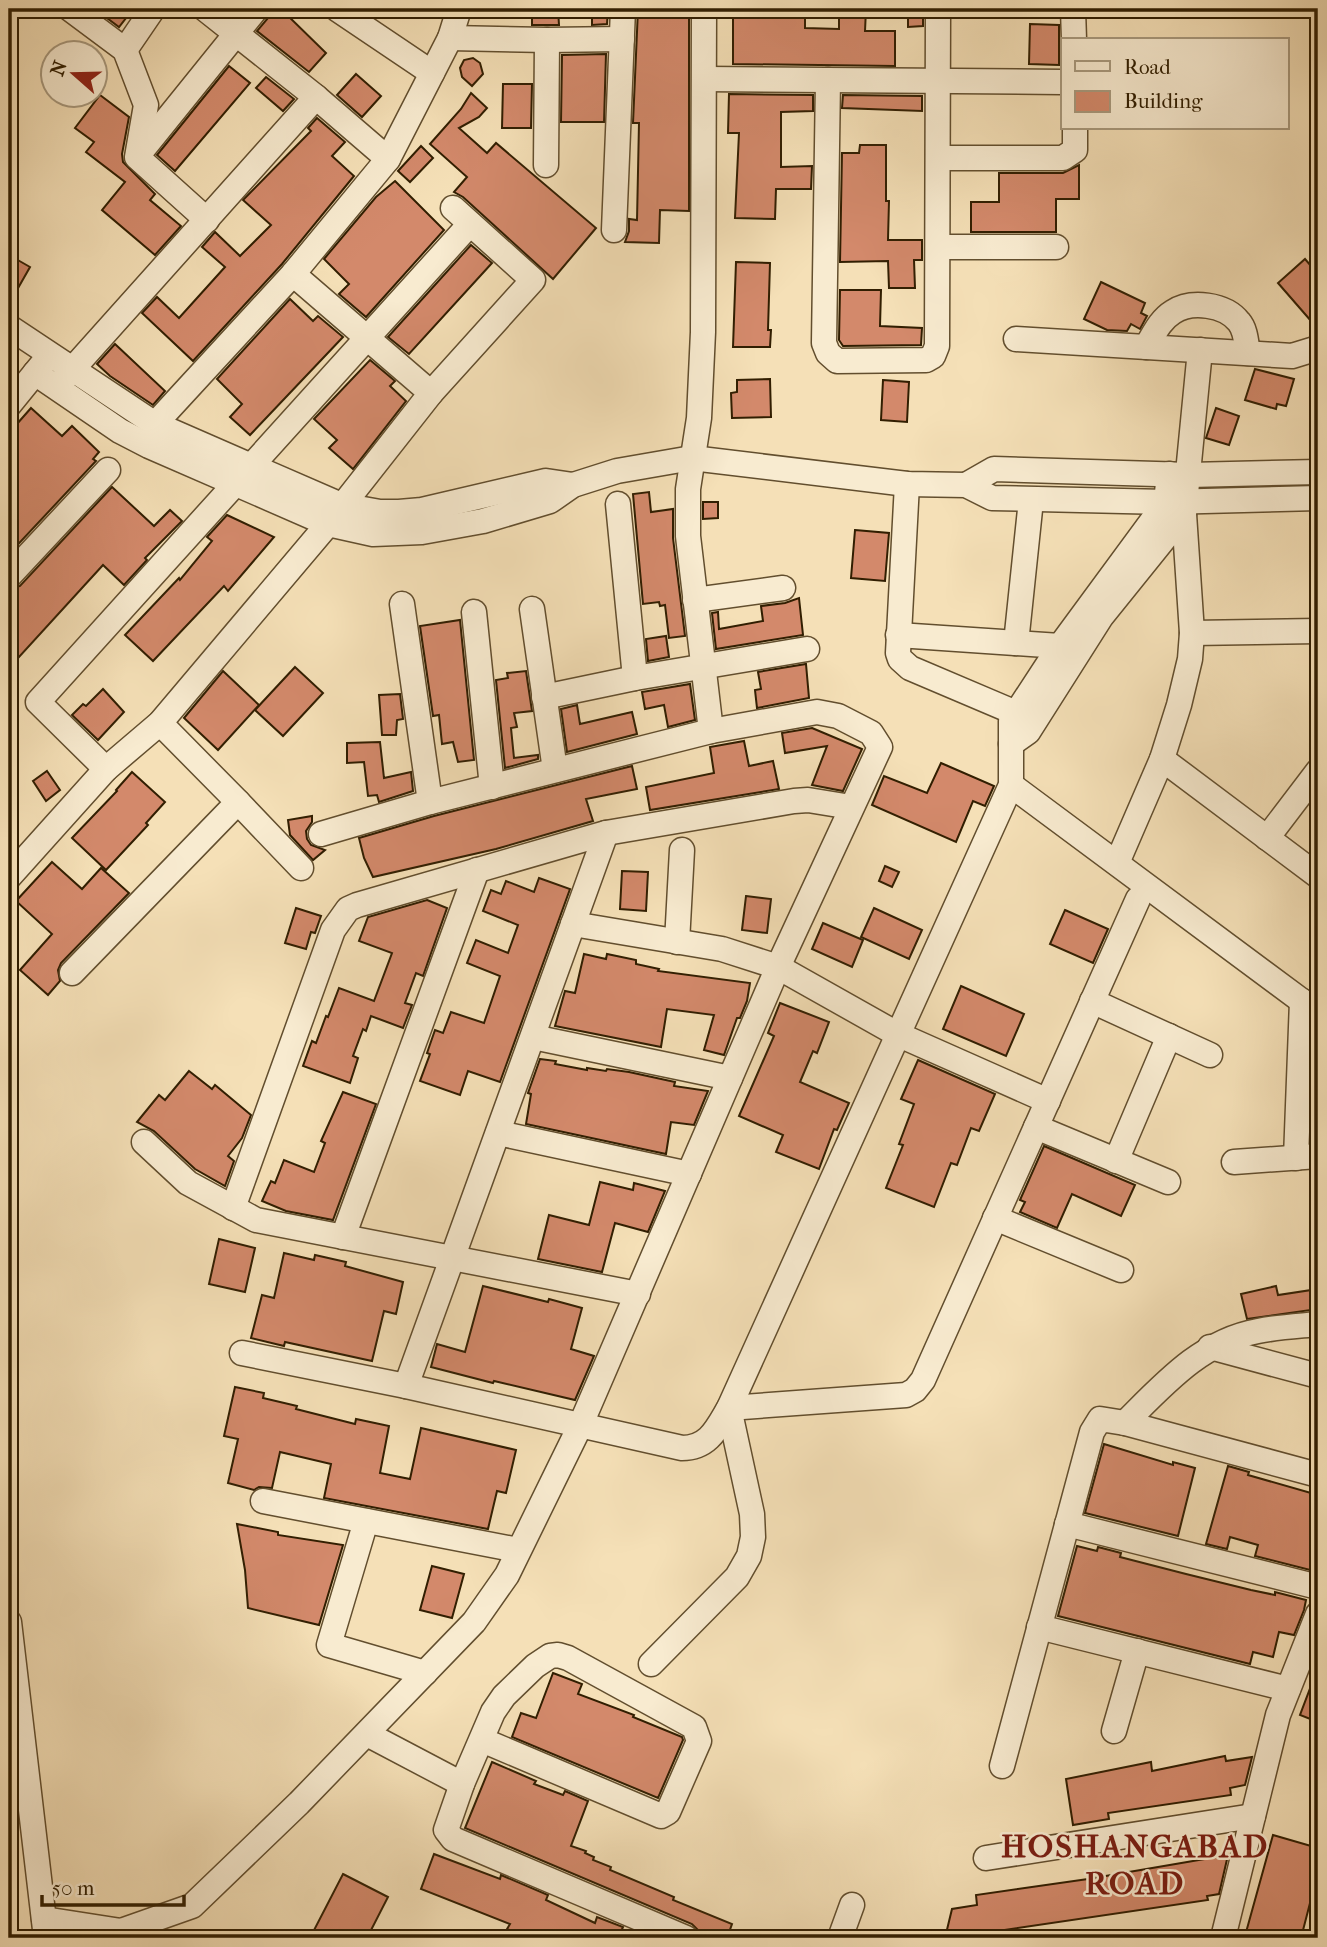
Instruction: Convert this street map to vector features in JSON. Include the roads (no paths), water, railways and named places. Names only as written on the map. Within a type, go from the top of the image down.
[{"type":"street","points":[[70,9],[125,50],[146,105],[137,157]]},
{"type":"street","points":[[125,50],[153,9]]},
{"type":"street","points":[[205,9],[316,97],[388,159]]},
{"type":"street","points":[[137,157],[256,9]]},
{"type":"street","points":[[337,9],[432,73]]},
{"type":"street","points":[[155,424],[293,274],[388,159],[450,38],[459,9]]},
{"type":"street","points":[[614,230],[623,9]]},
{"type":"street","points":[[704,9],[704,332],[699,418],[688,489],[688,536],[712,731]]},
{"type":"street","points":[[828,80],[824,343],[828,354],[837,361],[926,360],[933,356],[937,346],[938,9]]},
{"type":"street","points":[[1073,9],[1073,38]]},
{"type":"street","points":[[450,38],[622,39]]},
{"type":"street","points":[[546,165],[547,40]]},
{"type":"street","points":[[705,79],[1061,82]]},
{"type":"street","points":[[64,378],[316,97]]},
{"type":"street","points":[[939,158],[1063,158],[1076,150],[1075,130]]},
{"type":"street","points":[[137,157],[207,220]]},
{"type":"street","points":[[9,877],[106,769],[159,723],[334,514],[431,393],[533,280],[462,216],[453,243],[38,702],[106,769]]},
{"type":"street","points":[[938,247],[1056,247]]},
{"type":"street","points":[[293,274],[431,393]]},
{"type":"street","points":[[1146,347],[1165,318],[1182,307],[1197,305],[1220,309],[1239,321],[1248,353]]},
{"type":"street","points":[[9,327],[42,364],[64,378],[155,424],[244,476]]},
{"type":"street","points":[[1016,339],[1292,356],[1318,348]]},
{"type":"street","points":[[1117,863],[1162,759],[1186,679],[1192,633],[1179,506],[1179,474],[1200,350]]},
{"type":"street","points":[[9,405],[42,364]]},
{"type":"street","points":[[64,378],[139,441],[244,476],[334,514],[422,510],[546,481],[573,485],[635,466],[692,458],[907,484],[966,485],[992,498],[1179,506],[1318,498]]},
{"type":"street","points":[[966,485],[993,469],[1179,474],[1318,472]]},
{"type":"street","points":[[9,576],[108,470]]},
{"type":"street","points":[[907,484],[898,635],[900,659],[911,668],[1016,713]]},
{"type":"street","points":[[1016,643],[1031,500]]},
{"type":"street","points":[[618,504],[635,678]]},
{"type":"street","points":[[242,1353],[406,1385],[682,1448],[701,1445],[714,1434],[729,1408],[1011,785],[1011,721],[1060,646],[1179,506]]},
{"type":"street","points":[[1011,744],[1028,732],[1101,617],[1179,506]]},
{"type":"street","points":[[695,600],[783,588]]},
{"type":"street","points":[[402,604],[430,802]]},
{"type":"street","points":[[532,609],[555,770]]},
{"type":"street","points":[[474,612],[492,787]]},
{"type":"street","points":[[1192,633],[1318,631]]},
{"type":"street","points":[[898,635],[1060,646]]},
{"type":"street","points":[[544,697],[635,678],[807,649]]},
{"type":"street","points":[[9,1622],[45,1929],[121,1931],[192,1906],[299,1803],[474,1622],[507,1575],[581,1424],[778,967],[880,747],[872,733],[838,716],[817,712],[712,731],[430,802],[321,834]]},
{"type":"street","points":[[159,723],[301,868]]},
{"type":"street","points":[[1162,759],[1318,876]]},
{"type":"street","points":[[1267,838],[1318,771]]},
{"type":"street","points":[[1011,785],[1312,1003],[1307,1157],[1234,1162]]},
{"type":"street","points":[[233,1208],[339,920],[348,909],[606,833],[794,801],[851,807]]},
{"type":"street","points":[[72,972],[238,802]]},
{"type":"street","points":[[406,1385],[606,833]]},
{"type":"street","points":[[677,942],[682,850]]},
{"type":"street","points":[[343,1237],[477,870]]},
{"type":"street","points":[[729,1408],[906,1395],[915,1390],[923,1380],[1138,900]]},
{"type":"street","points":[[573,924],[722,949],[778,967],[897,1034],[1048,1101]]},
{"type":"street","points":[[1093,1001],[1210,1055]]},
{"type":"street","points":[[1116,1161],[1169,1036]]},
{"type":"street","points":[[533,1037],[730,1078]]},
{"type":"street","points":[[1036,1127],[1168,1182]]},
{"type":"street","points":[[498,1132],[689,1174]]},
{"type":"street","points":[[144,1142],[188,1183],[256,1220],[638,1294]]},
{"type":"street","points":[[995,1218],[1121,1270]]},
{"type":"street","points":[[1125,1423],[1170,1377],[1210,1347],[1256,1331],[1318,1324]]},
{"type":"street","points":[[1210,1347],[1318,1376]]},
{"type":"street","points":[[651,1664],[737,1577],[749,1556],[753,1537],[752,1514],[729,1408]]},
{"type":"street","points":[[1002,1766],[1067,1524],[1096,1423],[1100,1419],[1125,1423],[1318,1475]]},
{"type":"street","points":[[262,1501],[518,1550]]},
{"type":"street","points":[[366,1521],[329,1644],[425,1672]]},
{"type":"street","points":[[1067,1524],[1318,1587]]},
{"type":"street","points":[[1223,1938],[1278,1715],[1318,1614]]},
{"type":"street","points":[[1039,1627],[1288,1689]]},
{"type":"street","points":[[1114,1731],[1137,1651]]},
{"type":"street","points":[[482,1740],[661,1816],[668,1812],[699,1736],[694,1727],[558,1655],[550,1656],[535,1666],[504,1696],[493,1712],[462,1784],[446,1830],[453,1839],[686,1938]]},
{"type":"street","points":[[367,1734],[462,1784]]},
{"type":"street","points":[[986,1858],[1253,1816]]},
{"type":"street","points":[[840,1938],[852,1905]]},
{"type":"district","name":"HOSHANGABAD ROAD","points":[[1135,1864]]}]
